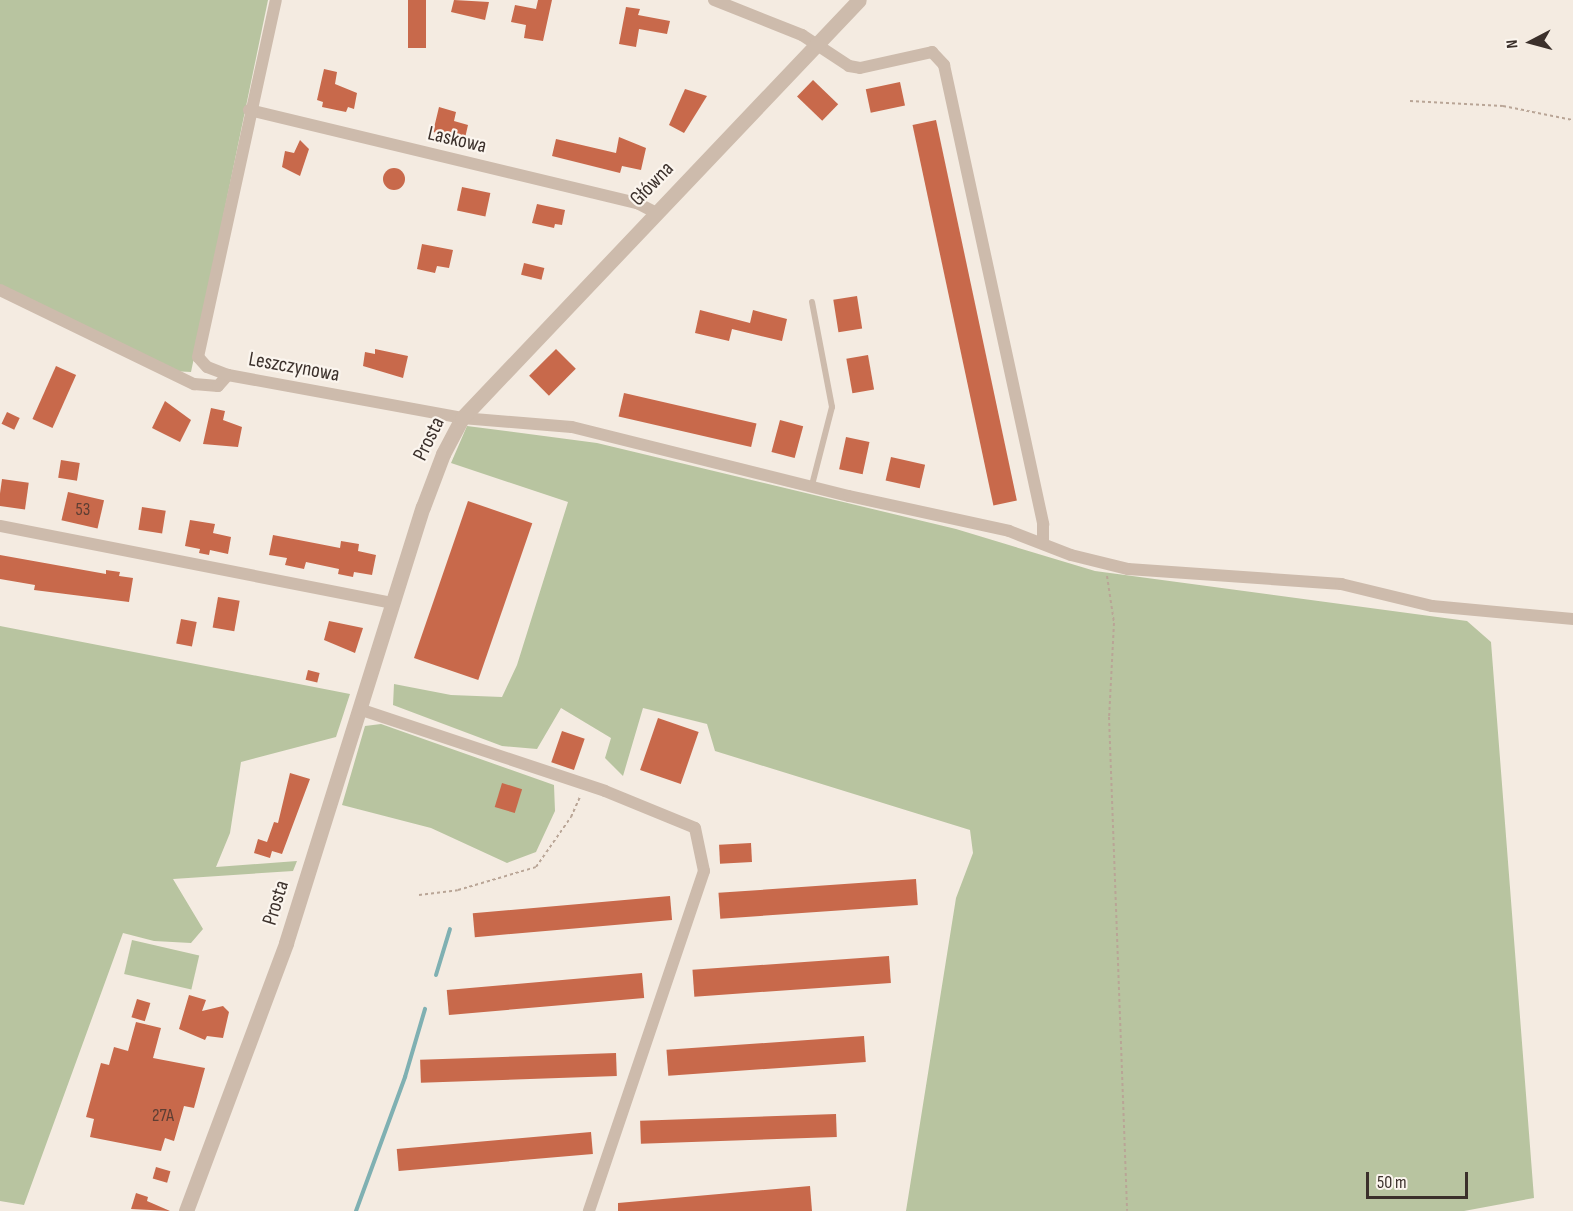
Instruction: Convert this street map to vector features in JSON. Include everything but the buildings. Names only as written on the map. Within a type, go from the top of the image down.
[{"type":"street","points":[[228,375],[207,367],[198,357],[249,110],[276,0]]},
{"type":"street","points":[[714,0],[817,43],[849,66],[860,68],[932,52],[944,65],[1043,524],[1043,543]]},
{"type":"street","name":"Główna","points":[[477,399],[859,0]]},
{"type":"street","name":"Laskowa","points":[[249,110],[637,203],[655,212]]},
{"type":"street","name":"Leszczynowa","points":[[0,290],[194,384],[218,386],[228,375],[462,418],[555,423],[1009,531],[1106,565],[1341,584],[1432,606],[1573,619]]},
{"type":"street","name":"Prosta","points":[[186,1211],[286,943],[392,603],[439,462],[462,418],[477,399]]},
{"type":"street","points":[[0,526],[392,603]]},
{"type":"street","points":[[359,709],[586,785],[695,828],[704,871],[589,1211]]},
{"type":"lane","points":[[812,302],[832,407],[812,485]]},
{"type":"path","points":[[1410,101],[1503,106],[1573,120]]},
{"type":"path","points":[[1106,565],[1114,623],[1109,717],[1127,1211]]},
{"type":"path","points":[[418,895],[458,890],[536,867],[571,817],[586,785]]},
{"type":"green space","points":[[0,0],[268,0],[191,372],[172,371],[0,290]]},
{"type":"green space","points":[[467,426],[597,443],[956,529],[1095,571],[1467,621],[1491,642],[1534,1198],[1464,1211],[906,1211],[956,898],[973,853],[970,830],[715,751],[707,724],[643,708],[623,776],[605,758],[611,738],[561,708],[537,749],[502,746],[393,705],[394,684],[451,695],[502,697],[517,665],[568,502],[451,463]]},
{"type":"green space","points":[[0,626],[350,694],[336,737],[241,762],[230,833],[216,867],[297,861],[293,871],[173,879],[203,929],[191,943],[154,941],[123,933],[24,1205],[0,1201]]},
{"type":"green space","points":[[381,724],[554,785],[555,811],[536,852],[507,863],[431,828],[342,805],[365,726]]},
{"type":"green space","points":[[132,940],[199,956],[191,990],[124,974]]},
{"type":"waterway","points":[[436,975],[450,929]]},
{"type":"waterway","points":[[356,1211],[405,1077],[425,1009]]}]
